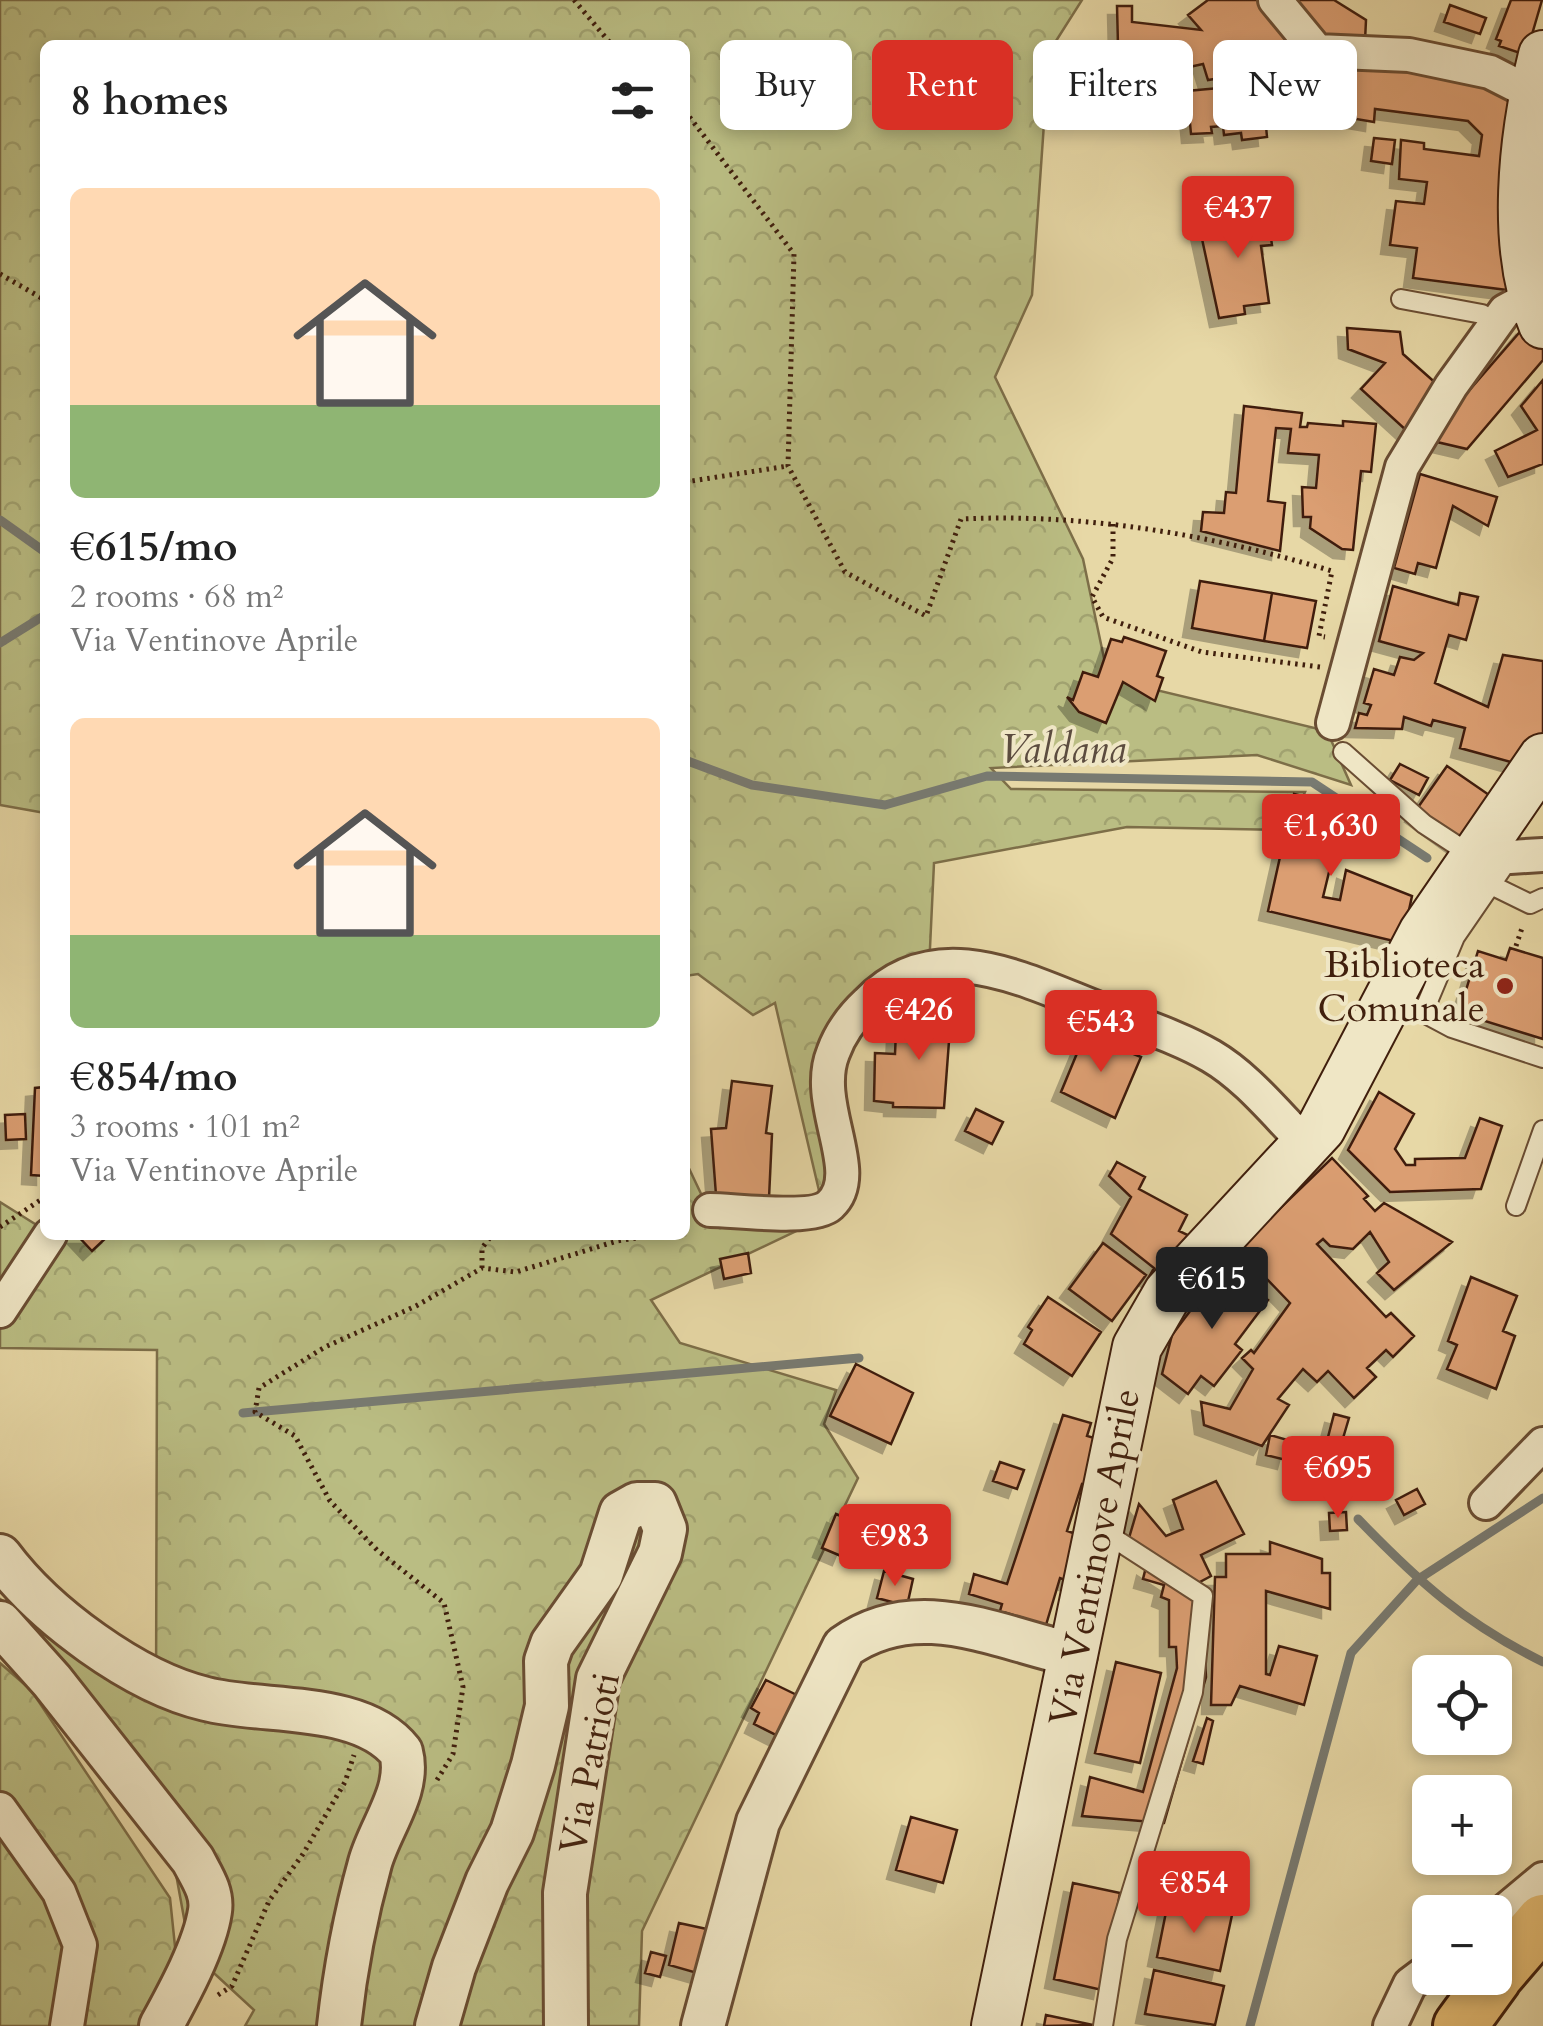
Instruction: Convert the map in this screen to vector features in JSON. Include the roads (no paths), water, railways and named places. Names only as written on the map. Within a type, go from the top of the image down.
[{"type":"main road","points":[[1523,315],[1522,256],[1539,75]]},
{"type":"main road","name":"Via Ventinove Aprile","points":[[996,2026],[1127,1388],[1150,1320],[1306,1144],[1406,1004],[1423,933],[1495,861],[1541,764]]},
{"type":"main road","points":[[1512,1957],[1543,1920]]},
{"type":"main road","points":[[1460,2026],[1482,1995]]},
{"type":"street","points":[[1275,0],[1318,51],[1408,55],[1490,72],[1539,75]]},
{"type":"street","points":[[1338,738],[1352,655],[1402,467],[1523,315]]},
{"type":"street","points":[[710,1210],[808,1213],[830,1205],[838,1194],[844,1167],[826,1105],[832,1055],[850,1021],[892,979],[939,966],[995,970],[1191,1046],[1228,1068],[1306,1144]]},
{"type":"street","points":[[0,1311],[47,1240]]},
{"type":"street","points":[[1486,1503],[1543,1444]]},
{"type":"street","name":"Via Patrioti","points":[[437,2026],[454,1967],[487,1882],[512,1832],[528,1782],[546,1706],[546,1660],[552,1644],[601,1575],[621,1513],[638,1504],[655,1504],[665,1529],[660,1553],[598,1680],[565,1893],[566,2026]]},
{"type":"street","points":[[0,1556],[58,1616],[144,1672],[202,1699],[348,1718],[364,1722],[391,1739],[404,1765],[366,1876],[338,2026]]},
{"type":"street","points":[[704,2026],[758,1822],[844,1646],[870,1628],[903,1620],[941,1620],[1075,1656]]},
{"type":"street","points":[[0,1623],[193,1860],[208,1888],[210,1910],[180,1990],[160,2026]]},
{"type":"street","points":[[0,1809],[59,1892],[80,1946],[68,2026]]},
{"type":"street","points":[[1512,1905],[1543,1879]]},
{"type":"street","points":[[1390,2026],[1412,1982]]},
{"type":"lane","points":[[1401,299],[1482,314],[1523,315]]},
{"type":"lane","points":[[1338,738],[1424,824],[1495,861],[1530,904],[1543,898]]},
{"type":"lane","points":[[1406,1004],[1452,1028],[1543,1058]]},
{"type":"lane","points":[[1516,1206],[1543,1130]]},
{"type":"lane","points":[[1100,1529],[1202,1596],[1193,1692],[1117,1939],[1102,2026]]},
{"type":"waterway","name":"Valdana","points":[[0,520],[40,548]]},
{"type":"waterway","points":[[0,643],[40,618]]},
{"type":"waterway","name":"Valdana","points":[[690,762],[752,785],[885,805],[987,776],[1312,782],[1427,858]]},
{"type":"waterway","points":[[243,1413],[859,1358]]},
{"type":"waterway","points":[[1250,2026],[1351,1653],[1417,1580],[1543,1498]]},
{"type":"waterway","points":[[1358,1519],[1444,1600],[1489,1632],[1543,1662]]},
{"type":"place","name":"Biblioteca Comunale","points":[[1505,986]]}]
